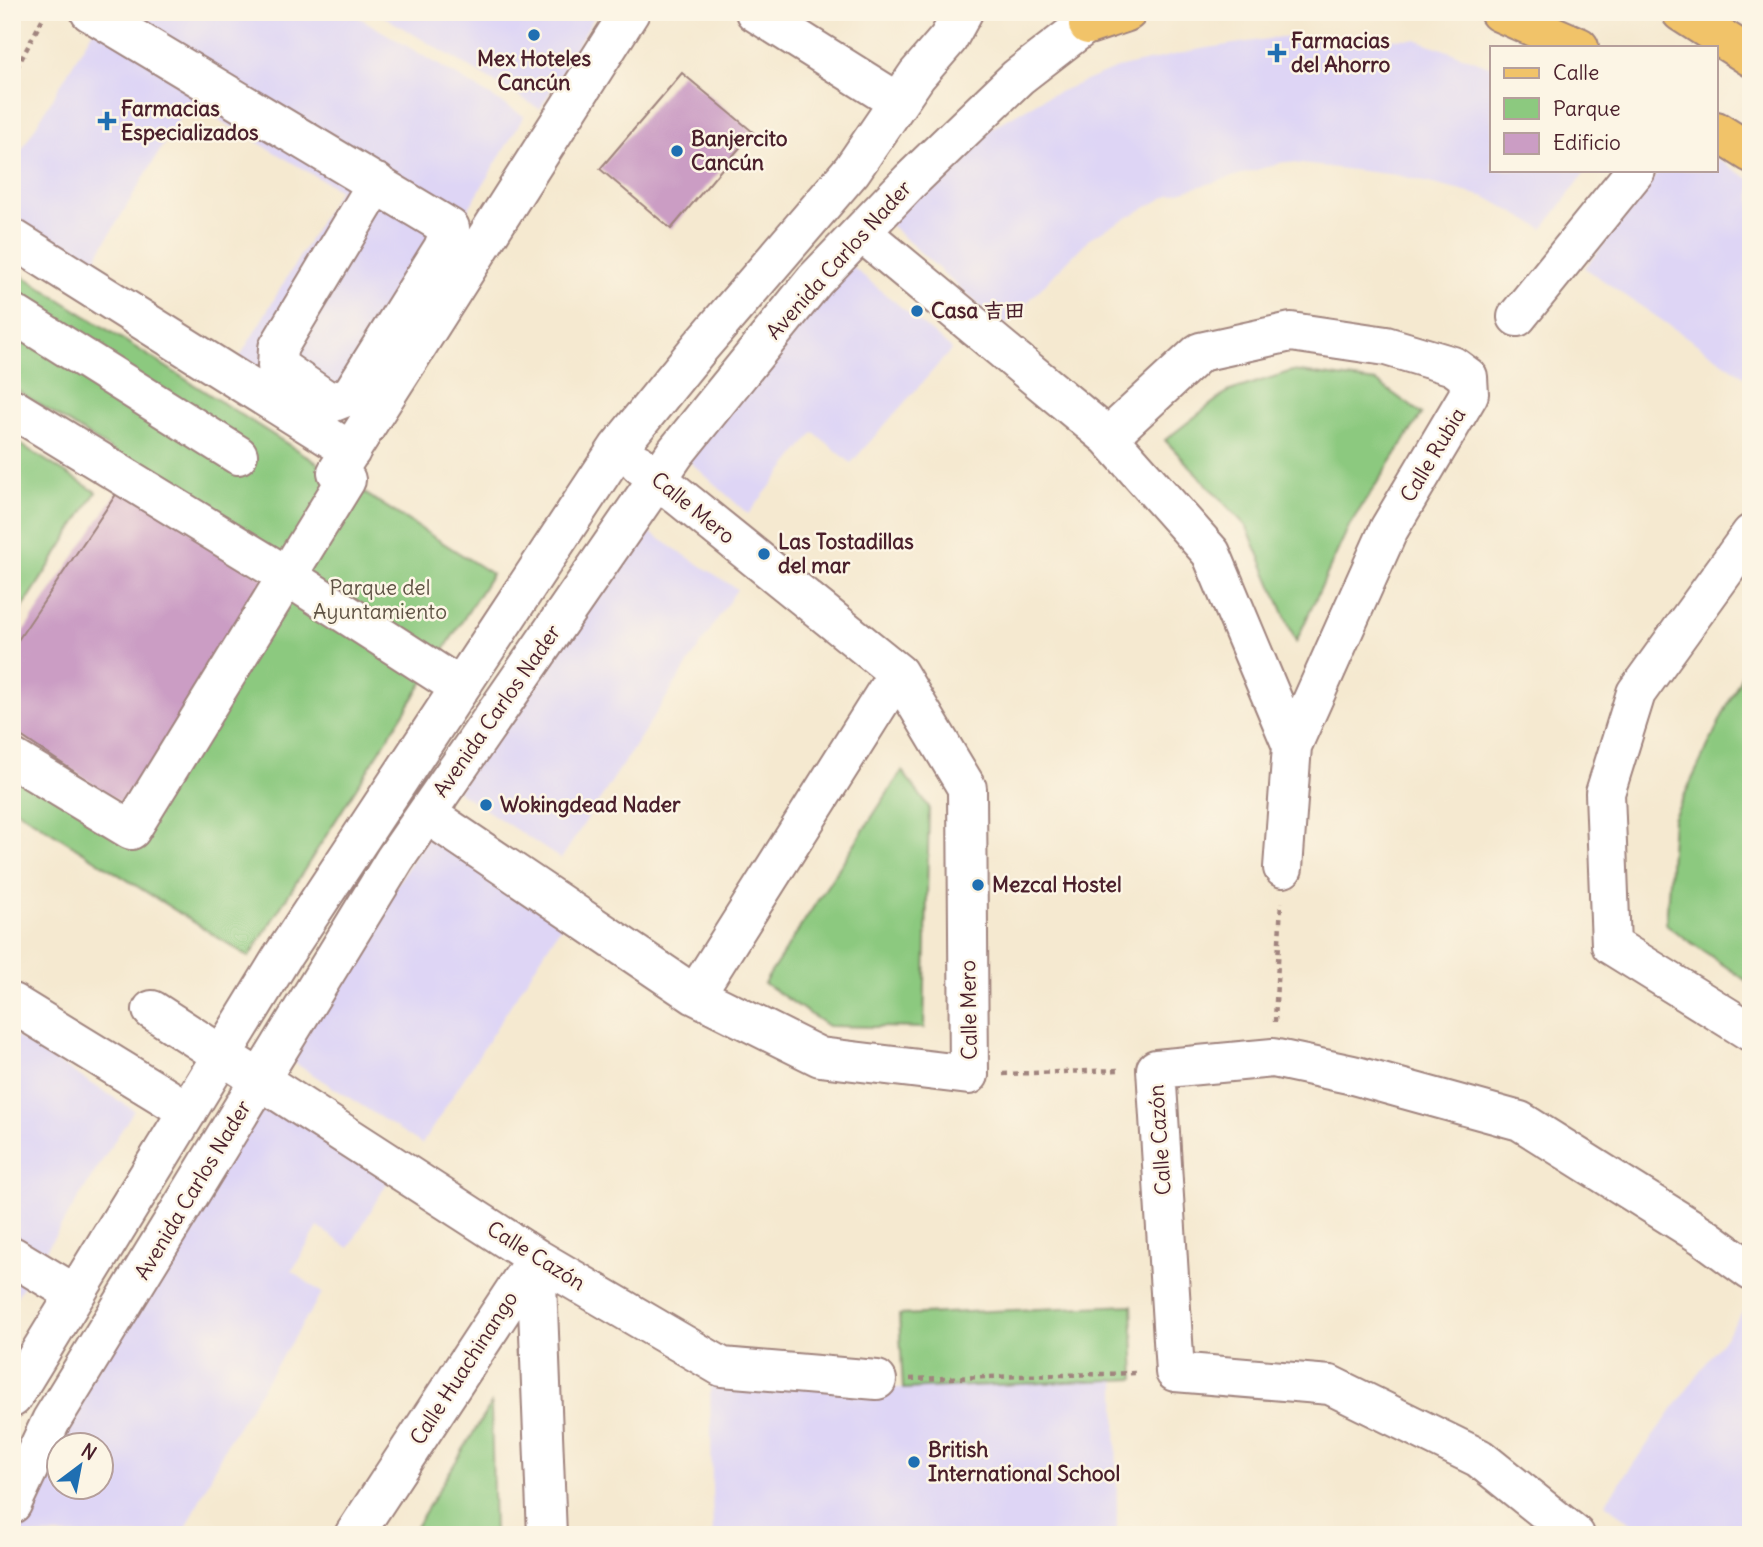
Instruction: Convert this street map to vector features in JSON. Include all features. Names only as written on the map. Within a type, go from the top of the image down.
[{"type":"main road","points":[[1095,19],[1127,12]]},
{"type":"main road","points":[[1499,12],[1576,46]]},
{"type":"main road","points":[[1681,12],[1749,52]]},
{"type":"main road","points":[[1718,132],[1751,153]]},
{"type":"street","points":[[90,12],[377,183],[450,228],[443,248],[351,395],[331,403],[277,366],[278,348],[377,183]]},
{"type":"street","points":[[12,758],[131,830],[346,480],[337,472],[630,12]]},
{"type":"street","points":[[755,12],[898,102]]},
{"type":"street","name":"Avenida Carlos Nader","points":[[12,1398],[308,918],[458,686],[618,448],[852,170],[917,75],[947,39],[963,12]]},
{"type":"street","name":"Avenida Carlos Nader","points":[[12,1504],[51,1421],[396,859],[676,452],[816,280],[910,181],[1018,77],[1095,19]]},
{"type":"street","points":[[1517,317],[1634,172]]},
{"type":"street","name":"Calle Rubia","points":[[861,232],[1108,437],[1211,553],[1292,746]]},
{"type":"street","points":[[12,238],[351,451]]},
{"type":"street","points":[[12,313],[238,455]]},
{"type":"street","name":"Calle Rubia","points":[[1108,437],[1200,352],[1291,331],[1387,346],[1454,366],[1468,377],[1469,394],[1389,529],[1292,746],[1283,868]]},
{"type":"street","points":[[12,408],[287,576],[458,686]]},
{"type":"street","name":"Calle Mero","points":[[427,814],[695,995],[820,1057],[969,1075],[967,789],[898,673],[618,448]]},
{"type":"street","points":[[1746,553],[1636,694],[1605,793],[1611,945],[1751,1032]]},
{"type":"street","points":[[695,995],[898,673]]},
{"type":"street","points":[[308,918],[345,941]]},
{"type":"street","points":[[12,1003],[188,1111]]},
{"type":"street","name":"Calle Cazón","points":[[152,1010],[537,1258],[722,1367],[877,1380]]},
{"type":"street","name":"Calle Cazón","points":[[1175,1372],[1156,1069],[1273,1058],[1353,1075],[1520,1121],[1703,1236],[1751,1271]]},
{"type":"street","points":[[12,1255],[75,1294]]},
{"type":"street","name":"Calle Huachinango","points":[[354,1535],[537,1258]]},
{"type":"street","name":"Calle Huachinango","points":[[537,1258],[547,1535]]},
{"type":"street","points":[[1175,1372],[1329,1385],[1479,1458],[1575,1535]]},
{"type":"path","points":[[12,77],[46,12]]},
{"type":"path","points":[[1273,1058],[1283,868]]},
{"type":"path","points":[[969,1075],[1156,1069]]},
{"type":"path","points":[[877,1380],[1175,1372]]},
{"type":"shaded area","points":[[104,12],[350,12],[524,116],[341,422],[238,360],[339,190],[189,102],[92,264],[12,217],[12,166]]},
{"type":"shaded area","points":[[376,12],[597,12],[540,109]]},
{"type":"shaded area","points":[[1281,37],[1415,39],[1490,66],[1490,172],[1586,172],[1543,229],[1486,197],[1397,175],[1284,162],[1169,195],[1091,237],[1003,327],[887,222],[976,137],[1044,98],[1117,68],[1201,49]]},
{"type":"shaded area","points":[[1718,159],[1751,180],[1751,381],[1585,268],[1658,172],[1718,172]]},
{"type":"shaded area","points":[[850,265],[952,349],[851,463],[814,432],[748,514],[688,460]]},
{"type":"shaded area","points":[[632,521],[737,589],[561,859],[457,791]]},
{"type":"shaded area","points":[[427,837],[563,923],[422,1144],[287,1058]]},
{"type":"shaded area","points":[[12,1034],[134,1110],[12,1304]]},
{"type":"shaded area","points":[[263,1098],[388,1181],[349,1248],[318,1227],[292,1271],[322,1293],[226,1445],[183,1535],[14,1535],[46,1464],[46,1502],[116,1502],[116,1432],[60,1432]]},
{"type":"shaded area","points":[[1751,1301],[1751,1535],[1646,1535],[1605,1503]]},
{"type":"shaded area","name":"British International School","points":[[1116,1380],[1117,1535],[713,1535],[710,1383],[903,1389]]},
{"type":"green space","name":"Parque del Ayuntamiento","points":[[12,269],[492,574],[249,957],[12,807],[12,739],[146,824],[305,573],[12,387]]},
{"type":"green space","points":[[1292,371],[1377,382],[1422,414],[1349,526],[1296,642],[1247,527],[1165,440],[1227,392]]},
{"type":"green space","points":[[12,439],[96,492],[12,625]]},
{"type":"green space","points":[[1751,656],[1751,984],[1666,925],[1673,819]]},
{"type":"green space","points":[[902,771],[929,807],[924,1028],[828,1026],[764,983]]},
{"type":"green space","points":[[1132,1305],[1135,1379],[903,1389],[899,1315]]},
{"type":"green space","points":[[491,1404],[494,1535],[411,1535]]},
{"type":"building","name":"Banjercito Cancún","points":[[682,73],[753,132],[671,229],[600,169]]},
{"type":"building","points":[[123,484],[273,585],[124,805],[12,730],[12,649]]},
{"type":"place","name":"Mex Hoteles Cancún","points":[[534,35]]},
{"type":"place","name":"Farmacias del Ahorro","points":[[1277,53]]},
{"type":"place","name":"Farmacias Especializados","points":[[107,121]]},
{"type":"place","name":"Banjercito Cancún","points":[[677,151]]},
{"type":"place","name":"Casa 吉田","points":[[917,311]]},
{"type":"place","name":"Las Tostadillas del mar","points":[[764,554]]},
{"type":"place","name":"Wokingdead Nader","points":[[486,805]]},
{"type":"place","name":"Mezcal Hostel","points":[[978,885]]},
{"type":"place","name":"British International School","points":[[914,1462]]}]
